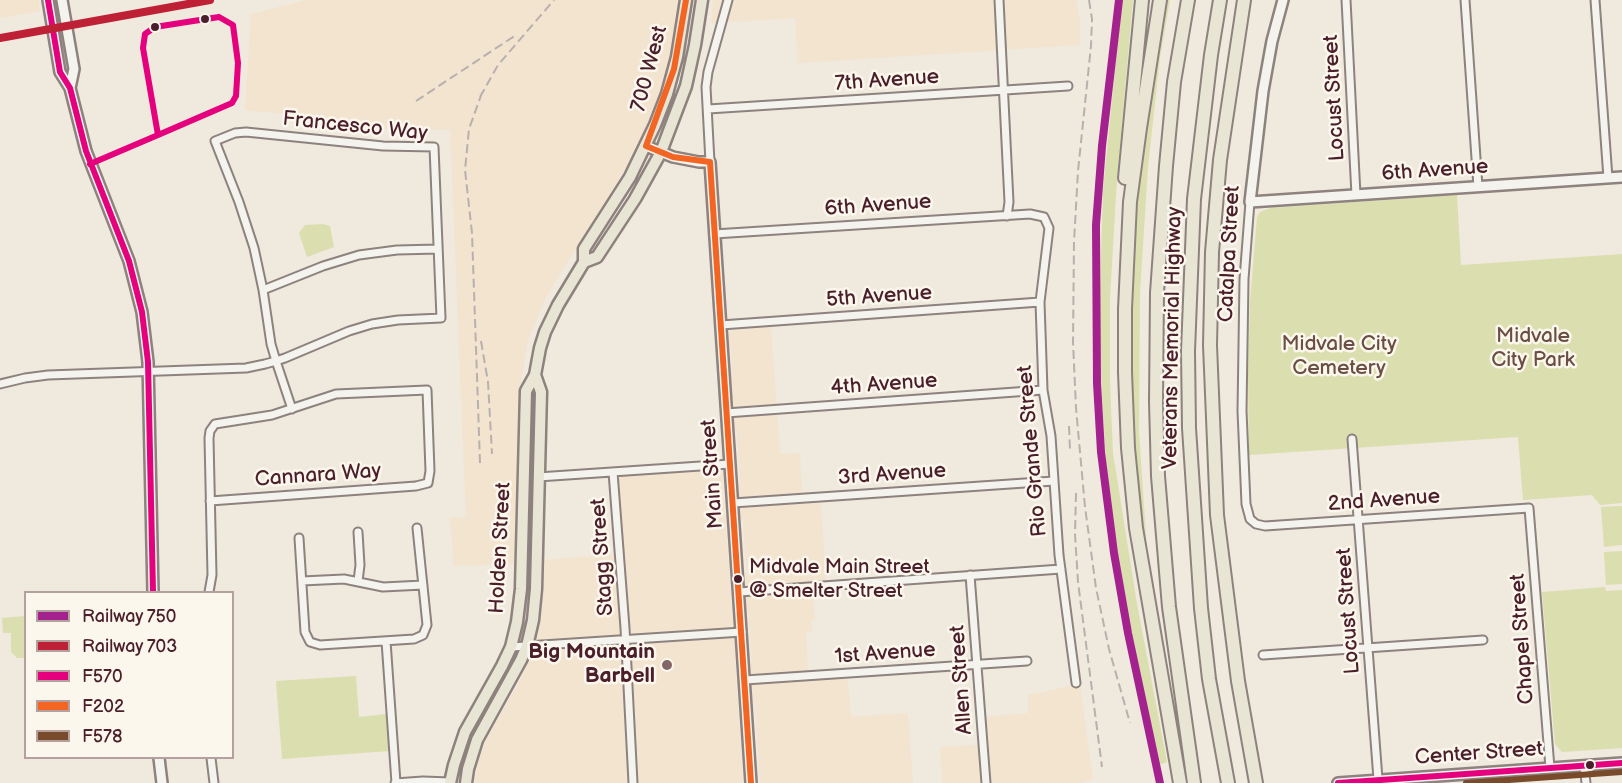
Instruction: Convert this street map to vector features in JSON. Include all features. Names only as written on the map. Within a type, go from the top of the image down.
[{"type":"highway","points":[[1142,0],[1122,222],[1121,294],[1127,429],[1136,528],[1180,783]]},
{"type":"highway","points":[[1124,340],[1131,193],[1160,0]]},
{"type":"highway","name":"Veterans Memorial Highway","points":[[1188,0],[1174,82],[1166,166],[1159,250],[1156,347],[1158,476],[1163,545],[1169,607],[1194,783]]},
{"type":"highway","name":"Veterans Memorial Highway","points":[[1220,0],[1194,199],[1188,362],[1190,451],[1200,597],[1209,679],[1228,783]]},
{"type":"highway","points":[[1244,0],[1220,160],[1212,252],[1210,390],[1218,526],[1233,648],[1256,783]]},
{"type":"highway","points":[[1233,63],[1249,0]]},
{"type":"main road","name":"700 West","points":[[646,146],[672,78],[686,0]]},
{"type":"main road","name":"700 West","points":[[661,152],[686,86],[702,0]]},
{"type":"main road","name":"Holden Street","points":[[450,783],[465,732],[511,647],[517,622],[521,589],[526,391],[535,375],[540,348],[551,318],[584,261],[584,249],[630,177],[646,146]]},
{"type":"main road","name":"Holden Street","points":[[584,261],[597,256],[635,199],[661,152]]},
{"type":"main road","name":"Holden Street","points":[[466,783],[477,740],[513,678],[527,646],[533,620],[536,589],[541,392],[535,375]]},
{"type":"street","points":[[48,0],[60,72],[70,88],[86,150],[134,275],[144,323],[148,372],[153,591]]},
{"type":"street","points":[[62,0],[74,69],[70,88]]},
{"type":"street","name":"Main Street","points":[[728,0],[708,72],[708,109],[714,234],[751,783]]},
{"type":"street","points":[[999,0],[1009,202],[1007,216]]},
{"type":"street","name":"Catalpa Street","points":[[1247,513],[1243,430],[1244,279],[1263,91],[1272,41],[1283,0]]},
{"type":"street","name":"Locust Street","points":[[1346,0],[1356,195]]},
{"type":"street","points":[[1465,0],[1478,187]]},
{"type":"street","points":[[1595,0],[1608,178]]},
{"type":"street","name":"7th Avenue","points":[[708,109],[1068,86]]},
{"type":"street","name":"Francesco Way","points":[[263,290],[247,225],[215,141],[236,133],[246,132],[383,146],[434,147],[441,318],[398,320],[366,325],[276,361]]},
{"type":"street","points":[[646,146],[686,160],[710,162]]},
{"type":"street","name":"6th Avenue","points":[[1250,202],[1622,177]]},
{"type":"street","name":"6th Avenue","points":[[714,234],[1030,214],[1044,217]]},
{"type":"street","name":"Rio Grande Street","points":[[1044,217],[1049,228],[1040,302],[1043,390],[1051,436],[1061,569],[1076,683]]},
{"type":"street","points":[[209,591],[212,575],[209,438],[213,426],[220,422],[259,418],[292,409],[269,337],[263,290],[358,255],[397,250],[438,249]]},
{"type":"street","name":"5th Avenue","points":[[721,325],[1040,302]]},
{"type":"street","points":[[0,384],[35,376],[237,370],[276,361]]},
{"type":"street","name":"Cannara Way","points":[[210,501],[416,486],[428,483],[430,471],[427,390],[336,394],[292,409]]},
{"type":"street","name":"4th Avenue","points":[[726,413],[1043,390]]},
{"type":"street","name":"Locust Street","points":[[1352,440],[1378,779]]},
{"type":"street","points":[[538,477],[730,464]]},
{"type":"street","name":"Stagg Street","points":[[613,472],[633,783]]},
{"type":"street","name":"3rd Avenue","points":[[733,503],[1054,481]]},
{"type":"street","name":"2nd Avenue","points":[[1247,513],[1256,524],[1265,526],[1529,508]]},
{"type":"street","name":"Chapel Street","points":[[1529,508],[1550,768]]},
{"type":"street","points":[[299,538],[305,632],[310,642],[320,645],[414,639],[423,635],[427,625],[417,528]]},
{"type":"street","points":[[358,532],[360,565],[358,581]]},
{"type":"street","points":[[739,592],[1061,569]]},
{"type":"street","name":"Allen Street","points":[[970,575],[986,783]]},
{"type":"street","points":[[302,581],[344,579],[388,588],[423,585]]},
{"type":"street","points":[[511,647],[742,632]]},
{"type":"street","points":[[1263,655],[1483,640]]},
{"type":"street","points":[[386,641],[396,783],[423,781],[450,783]]},
{"type":"street","name":"1st Avenue","points":[[745,680],[1027,661]]},
{"type":"street","points":[[159,759],[162,783]]},
{"type":"street","points":[[211,759],[213,783]]},
{"type":"street","name":"Center Street","points":[[1338,783],[1622,763]]},
{"type":"street","points":[[1584,765],[1586,783]]},
{"type":"shaded area","points":[[0,0],[38,0],[40,11],[0,18]]},
{"type":"shaded area","points":[[306,0],[679,0],[666,76],[638,148],[546,297],[528,340],[519,392],[515,564],[454,566],[450,518],[466,517],[450,130],[385,128],[384,124],[245,110],[251,14]]},
{"type":"shaded area","points":[[713,0],[1076,0],[1080,21],[1080,45],[798,63],[795,18],[711,23]]},
{"type":"shaded area","points":[[771,327],[780,454],[800,453],[802,493],[820,492],[827,591],[813,592],[815,620],[811,620],[812,631],[806,631],[808,671],[847,669],[851,717],[908,713],[913,783],[760,783],[756,718],[754,701],[751,696],[749,664],[752,661],[748,611],[745,608],[743,577],[746,571],[743,520],[739,518],[737,487],[740,483],[737,433],[733,427],[729,371],[732,368],[731,349],[727,334],[733,330]]},
{"type":"shaded area","points":[[718,469],[724,472],[726,477],[723,485],[732,611],[735,615],[738,651],[735,655],[743,783],[475,783],[477,767],[485,742],[531,656],[542,612],[545,560],[615,554],[609,476]]},
{"type":"shaded area","points":[[1080,684],[1093,780],[1081,783],[942,783],[940,747],[978,745],[976,718],[1028,713],[1028,695]]},
{"type":"green space","points":[[1122,0],[1133,0],[1117,179],[1110,298],[1113,453],[1137,604],[1167,762],[1159,765],[1120,578],[1108,492],[1102,399],[1099,319],[1103,190]]},
{"type":"green space","points":[[1168,0],[1170,0],[1160,58],[1148,167],[1140,293],[1139,431],[1148,566],[1137,499],[1129,345],[1138,171],[1154,63]]},
{"type":"green space","points":[[1457,195],[1461,265],[1622,254],[1622,503],[1600,505],[1592,495],[1523,500],[1518,437],[1249,455],[1250,302],[1257,217],[1260,212],[1270,208]]},
{"type":"green space","points":[[305,225],[330,226],[334,247],[307,257],[299,233]]},
{"type":"green space","points":[[1622,506],[1622,545],[1604,547],[1601,507]]},
{"type":"green space","points":[[1622,551],[1622,584],[1606,585],[1604,552]]},
{"type":"green space","points":[[1605,587],[1606,591],[1622,590],[1622,748],[1562,752],[1555,744],[1542,592]]},
{"type":"green space","points":[[24,616],[24,658],[17,658],[11,652],[11,633],[3,633],[2,618]]},
{"type":"green space","points":[[356,676],[359,717],[386,714],[389,751],[282,759],[276,681]]},
{"type":"railway","points":[[480,97],[498,65],[554,0]]},
{"type":"railway","points":[[1089,0],[1092,19],[1091,46],[1078,171],[1074,242],[1073,342],[1076,408],[1085,507],[1096,588],[1109,649],[1130,723]]},
{"type":"railway","points":[[416,101],[516,35]]},
{"type":"railway","points":[[480,463],[472,233],[465,170],[469,129],[483,90]]},
{"type":"railway","points":[[481,341],[488,382],[492,454]]},
{"type":"railway","points":[[1069,426],[1070,450]]},
{"type":"railway","points":[[1076,493],[1075,534],[1078,582],[1102,767]]},
{"type":"rail line","name":"703","points":[[0,38],[210,0]]},
{"type":"rail line","name":"750","points":[[1119,0],[1102,146],[1096,225],[1097,383],[1101,452],[1114,553],[1128,633],[1160,783]]},
{"type":"transit line","name":"F570","points":[[48,0],[60,72],[70,88],[86,151],[129,261],[142,312],[148,362],[153,591]]},
{"type":"transit line","name":"F202","points":[[686,0],[674,69],[646,146],[673,157],[710,162]]},
{"type":"transit line","name":"F570","points":[[219,17],[233,25],[238,63],[236,96],[232,103],[158,135],[143,48],[145,34],[155,27],[219,17]]},
{"type":"transit line","name":"F570","points":[[90,164],[158,135]]},
{"type":"transit line","name":"F202","points":[[710,162],[751,783]]},
{"type":"transit line","name":"F570","points":[[1338,783],[1622,763]]},
{"type":"transit line","name":"F578","points":[[1466,783],[1622,772]]},
{"type":"place","name":"Midvale Main Street @ Smelter Street","points":[[738,579]]},
{"type":"place","name":"Big Mountain Barbell","points":[[667,665]]},
{"type":"park label","name":"Midvale City Park","points":[[1533,349]]},
{"type":"park label","name":"Midvale City Cemetery","points":[[1339,357]]}]
